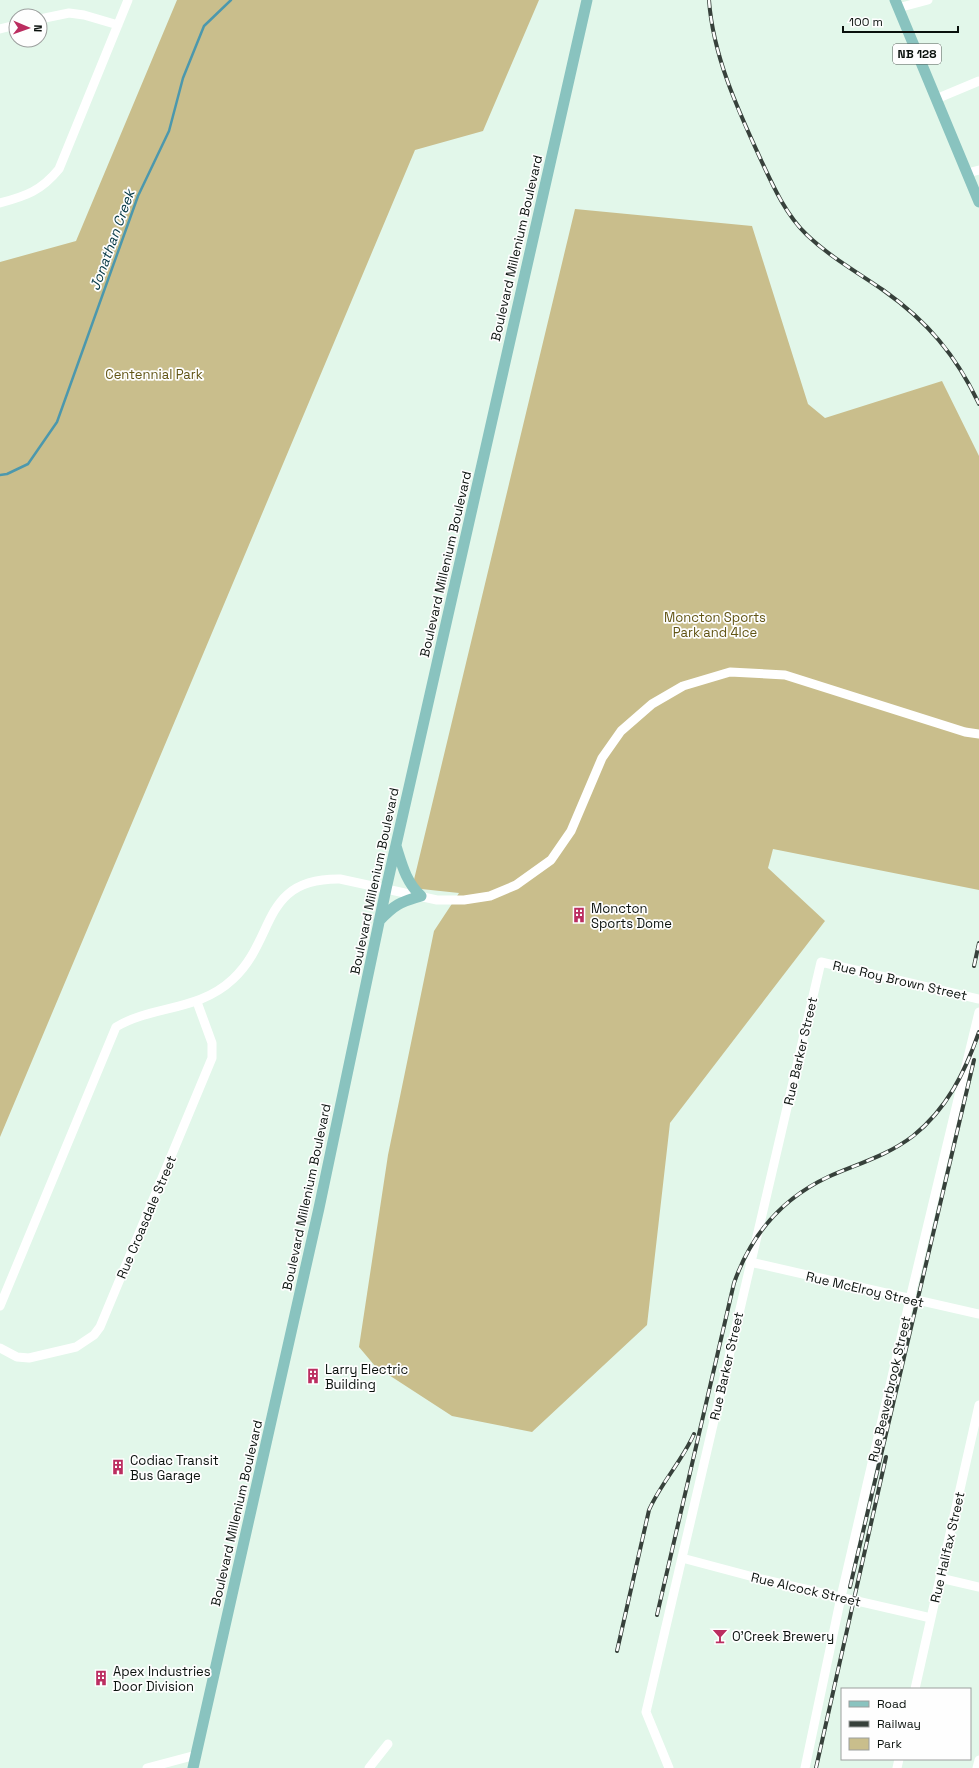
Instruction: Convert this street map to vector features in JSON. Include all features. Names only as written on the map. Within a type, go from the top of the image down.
[{"type":"main road","name":"Boulevard Millenium Boulevard","points":[[193,1768],[319,1208],[386,889],[587,0]]},
{"type":"main road","name":"NB 128","points":[[896,4],[979,202]]},
{"type":"main road","points":[[396,845],[408,880],[412,888],[421,896]]},
{"type":"main road","points":[[379,922],[392,907],[399,903],[421,896]]},
{"type":"street","points":[[0,203],[34,193],[49,181],[59,169],[128,0]]},
{"type":"street","points":[[896,4],[928,0]]},
{"type":"street","points":[[48,17],[69,13],[84,15],[118,25]]},
{"type":"street","points":[[936,99],[979,81]]},
{"type":"street","points":[[967,173],[979,170]]},
{"type":"street","points":[[0,1306],[111,1034],[116,1027],[129,1019],[197,1002],[217,991],[233,979],[243,968],[257,945],[272,913],[294,888],[309,881],[326,878],[340,878],[437,900],[464,900],[490,896],[516,885],[551,860],[571,831],[602,758],[621,731],[652,704],[683,686],[730,672],[785,675],[965,732],[979,734]]},
{"type":"street","name":"Rue Roy Brown Street","points":[[821,962],[979,999]]},
{"type":"street","name":"Rue Barker Street","points":[[669,1768],[646,1712],[821,962]]},
{"type":"street","name":"Rue Croasdale Street","points":[[0,1348],[17,1357],[29,1358],[76,1346],[94,1335],[100,1327],[212,1058],[212,1043],[197,1002]]},
{"type":"street","name":"Rue Beaverbrook Street","points":[[804,1768],[841,1597],[910,1299],[979,1012]]},
{"type":"street","name":"Rue McElroy Street","points":[[750,1262],[979,1314]]},
{"type":"street","name":"Rue Halifax Street","points":[[915,1688],[979,1405]]},
{"type":"street","name":"Rue Alcock Street","points":[[682,1558],[931,1618]]},
{"type":"street","points":[[940,1578],[979,1587]]},
{"type":"street","points":[[370,1768],[388,1744]]},
{"type":"street","points":[[147,1768],[196,1755]]},
{"type":"street","points":[[977,1768],[979,1760]]},
{"type":"green space","name":"Centennial Park","points":[[177,0],[539,0],[483,131],[415,150],[0,1137],[0,262],[76,241]]},
{"type":"green space","name":"Moncton Sports Park and 4Ice","points":[[575,209],[752,226],[808,404],[825,418],[942,381],[979,456],[979,890],[773,849],[768,868],[825,921],[670,1123],[647,1325],[532,1432],[452,1416],[375,1366],[359,1347],[388,1155],[434,931],[459,893],[412,888]]},
{"type":"waterway","name":"Jonathan Creek","points":[[0,475],[7,474],[28,464],[57,422],[138,196],[169,131],[183,78],[204,26],[231,0]]},
{"type":"railway","points":[[709,0],[711,21],[721,62],[735,102],[775,190],[786,209],[799,227],[816,243],[899,302],[927,327],[950,355],[970,386],[979,404]]},
{"type":"railway","points":[[974,966],[979,943]]},
{"type":"railway","points":[[657,1615],[734,1283],[749,1249],[770,1220],[796,1196],[828,1177],[893,1149],[913,1136],[925,1125],[936,1114],[954,1089],[968,1061],[979,1032]]},
{"type":"railway","points":[[850,1587],[974,1060]]},
{"type":"railway","points":[[617,1651],[649,1510],[694,1434]]},
{"type":"railway","points":[[816,1768],[886,1457]]},
{"type":"place","name":"Moncton Sports Dome","points":[[579,915]]},
{"type":"place","name":"Larry Electric Building","points":[[313,1376]]},
{"type":"place","name":"Codiac Transit Bus Garage","points":[[118,1467]]},
{"type":"place","name":"O'Creek Brewery","points":[[720,1636]]},
{"type":"place","name":"Apex Industries Door Division","points":[[101,1678]]}]
